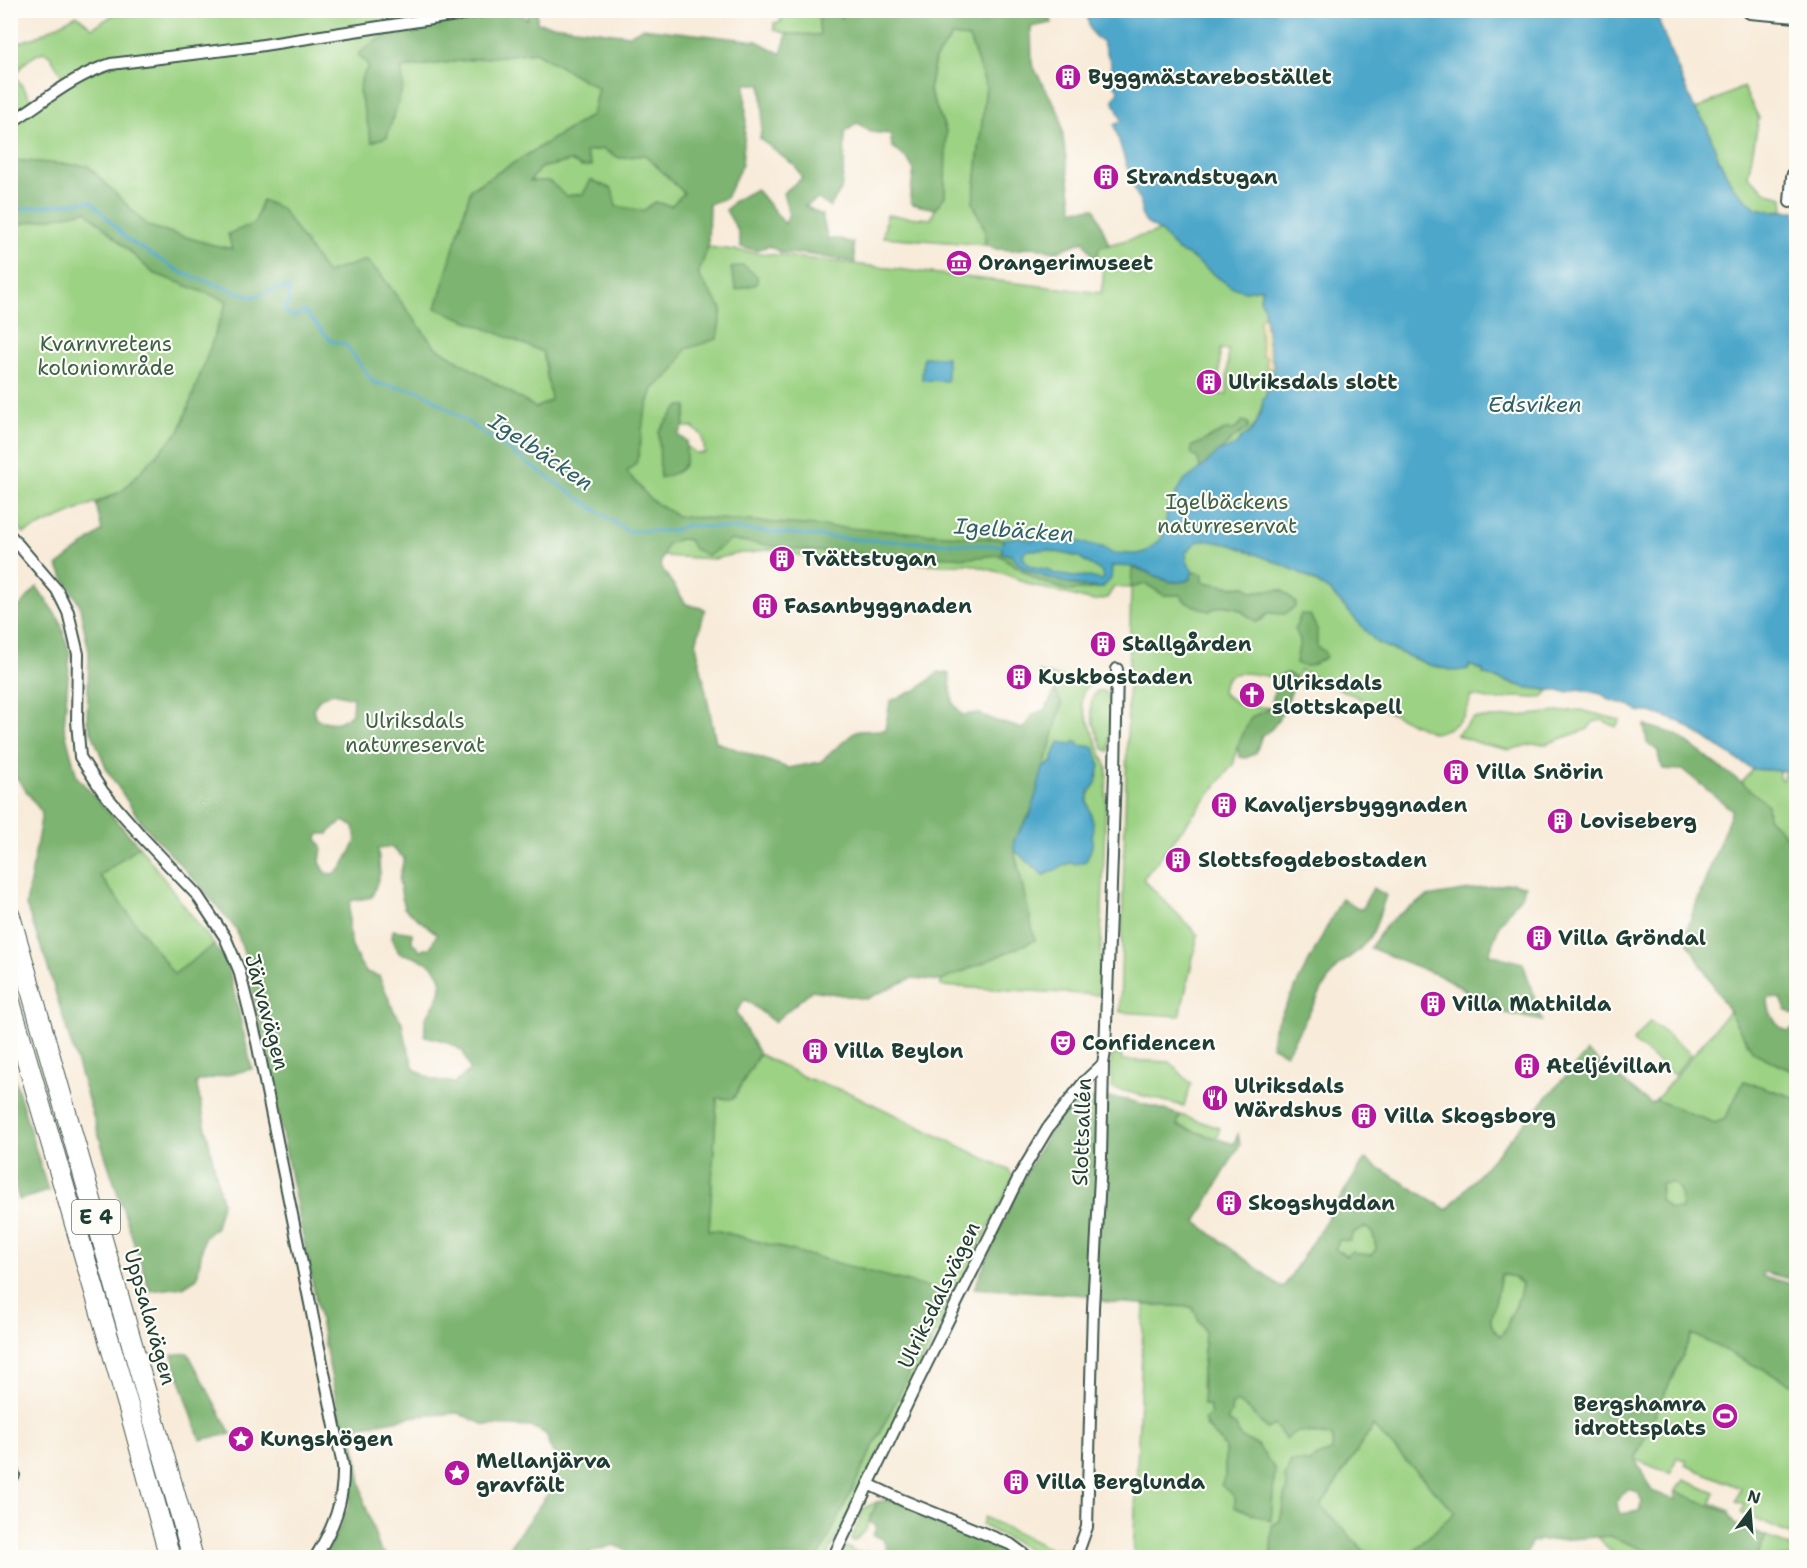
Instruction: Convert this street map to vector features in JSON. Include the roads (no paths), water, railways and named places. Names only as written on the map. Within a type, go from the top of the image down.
[{"type":"highway","name":"Uppsalavägen","points":[[10,916],[195,1557]]},
{"type":"highway","name":"E 4","points":[[10,1002],[170,1557]]},
{"type":"street","points":[[10,123],[63,88],[111,64],[279,42],[489,10]]},
{"type":"street","points":[[1745,10],[1750,13],[1797,17]]},
{"type":"street","points":[[1790,202],[1792,177],[1797,165]]},
{"type":"street","name":"Järvavägen","points":[[10,535],[57,590],[68,612],[78,654],[77,721],[81,757],[102,792],[197,895],[225,937],[239,970],[257,1042],[343,1466],[344,1482],[336,1520],[315,1557]]},
{"type":"street","name":"Slottsallén","points":[[1076,1557],[1087,1527],[1093,1308],[1115,784],[1117,669]]},
{"type":"street","name":"Ulriksdalsvägen","points":[[833,1557],[1021,1173],[1048,1128],[1084,1082],[1103,1064]]},
{"type":"street","points":[[10,1461],[14,1475],[10,1478]]},
{"type":"street","points":[[868,1484],[1010,1544],[1029,1557]]},
{"type":"water","name":"Edsviken","points":[[1087,11],[1655,11],[1695,110],[1706,124],[1719,160],[1733,187],[1756,208],[1771,211],[1796,211],[1796,772],[1752,769],[1680,722],[1651,712],[1640,712],[1601,694],[1578,689],[1568,692],[1528,688],[1483,674],[1483,670],[1469,665],[1469,669],[1456,671],[1429,665],[1377,643],[1330,591],[1305,575],[1232,545],[1205,540],[1197,542],[1186,552],[1187,561],[1193,572],[1189,580],[1168,581],[1137,568],[1112,566],[1111,579],[1102,588],[1073,584],[1044,576],[1024,568],[1012,555],[1002,553],[1003,539],[1019,537],[1031,540],[1039,538],[1081,542],[1105,548],[1111,553],[1138,554],[1147,551],[1161,539],[1165,530],[1167,511],[1184,481],[1218,452],[1236,445],[1256,424],[1270,380],[1274,379],[1264,307],[1260,299],[1262,288],[1246,291],[1231,287],[1188,255],[1178,251],[1160,231],[1146,223],[1141,214],[1141,204],[1134,188],[1132,169],[1128,170],[1114,125],[1122,121],[1113,100],[1119,91],[1110,79],[1111,63],[1102,41],[1092,32]],"holes":[[[1029,550],[1047,550],[1079,557],[1102,572],[1104,578],[1102,580],[1085,576],[1055,574],[1049,570],[1029,566],[1023,557],[1024,552]]]},
{"type":"water","points":[[923,357],[947,357],[947,381],[922,380]]},
{"type":"water","points":[[1075,741],[1078,745],[1094,747],[1100,766],[1096,783],[1089,792],[1087,801],[1093,822],[1092,847],[1086,861],[1075,864],[1072,862],[1044,875],[1014,850],[1014,840],[1031,813],[1043,768],[1053,762],[1059,742],[1073,744]]},
{"type":"waterway","name":"Igelbäcken","points":[[10,210],[91,201],[128,240],[182,273],[253,297],[288,288],[289,301],[284,311],[293,317],[304,311],[331,341],[345,344],[374,383],[420,391],[432,398],[627,531],[672,531],[687,525],[864,540],[1006,546]]},
{"type":"place","name":"Byggmästarebostället","points":[[1068,77]]},
{"type":"place","name":"Strandstugan","points":[[1106,177]]},
{"type":"place","name":"Orangerimuseet","points":[[959,263]]},
{"type":"place","name":"Ulriksdals slott","points":[[1209,382]]},
{"type":"place","name":"Tvättstugan","points":[[782,559]]},
{"type":"place","name":"Fasanbyggnaden","points":[[765,606]]},
{"type":"place","name":"Stallgården","points":[[1103,644]]},
{"type":"place","name":"Kuskbostaden","points":[[1019,677]]},
{"type":"place","name":"Ulriksdals slottskapell","points":[[1252,695]]},
{"type":"place","name":"Villa Snörin","points":[[1456,772]]},
{"type":"place","name":"Kavaljersbyggnaden","points":[[1224,805]]},
{"type":"place","name":"Loviseberg","points":[[1560,821]]},
{"type":"place","name":"Slottsfogdebostaden","points":[[1178,860]]},
{"type":"place","name":"Villa Gröndal","points":[[1539,938]]},
{"type":"place","name":"Villa Mathilda","points":[[1433,1004]]},
{"type":"place","name":"Confidencen","points":[[1063,1043]]},
{"type":"place","name":"Villa Beylon","points":[[815,1051]]},
{"type":"place","name":"Ateljévillan","points":[[1527,1066]]},
{"type":"place","name":"Ulriksdals Wärdshus","points":[[1215,1098]]},
{"type":"place","name":"Villa Skogsborg","points":[[1364,1116]]},
{"type":"place","name":"Skogshyddan","points":[[1229,1203]]},
{"type":"place","name":"Bergshamra idrottsplats","points":[[1725,1416]]},
{"type":"place","name":"Kungshögen","points":[[241,1439]]},
{"type":"place","name":"Mellanjärva gravfält","points":[[457,1473]]},
{"type":"place","name":"Villa Berglunda","points":[[1016,1482]]},
{"type":"park label","name":"Kvarnvretens koloniområde","points":[[106,356]]},
{"type":"park label","name":"Igelbäckens naturreservat","points":[[1227,514]]},
{"type":"park label","name":"Ulriksdals naturreservat","points":[[415,733]]}]
